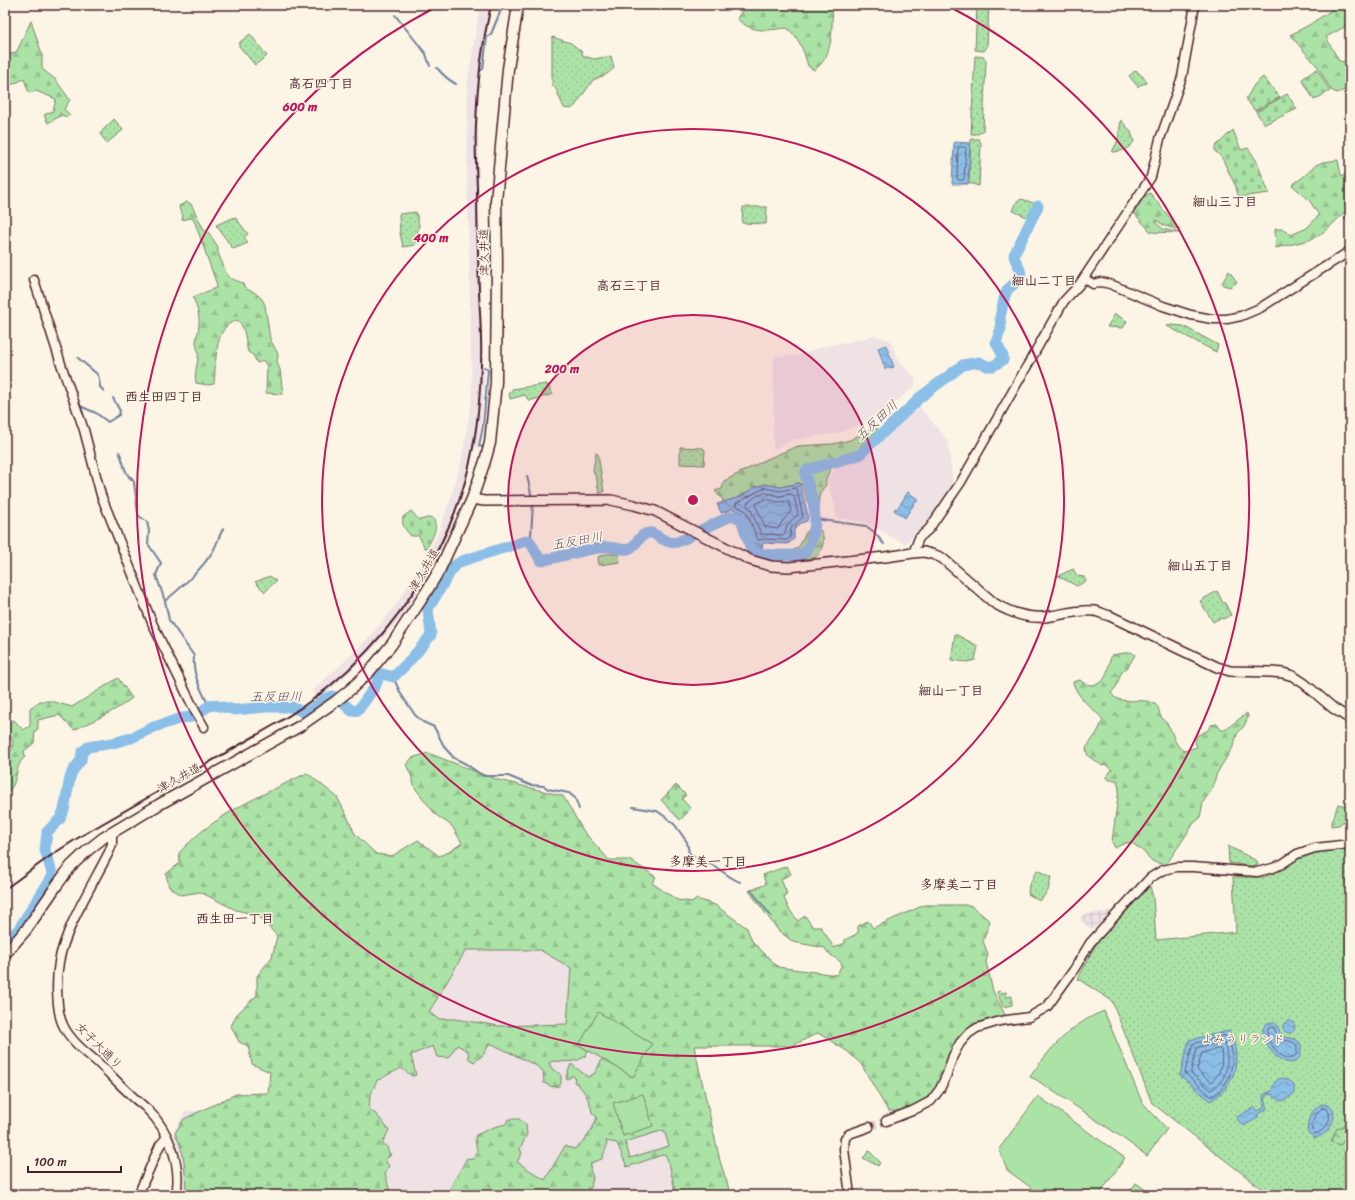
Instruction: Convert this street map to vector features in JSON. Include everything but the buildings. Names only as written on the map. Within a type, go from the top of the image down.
[{"type":"main road","name":"津久井道","points":[[5,954],[26,930],[72,866],[88,850],[112,832],[300,726],[339,699],[369,672],[411,616],[445,558],[472,499],[490,443],[495,393],[497,301],[496,201],[508,69],[518,5]]},
{"type":"main road","points":[[472,499],[611,500],[634,505],[655,512],[750,560],[771,566],[789,567],[924,552],[942,558],[994,603],[1014,613],[1037,618],[1079,611],[1094,611],[1110,616],[1217,667],[1230,671],[1271,672],[1293,676],[1333,708],[1350,719]]},
{"type":"street","points":[[913,553],[919,538],[929,529],[961,482],[1064,301],[1084,278],[1151,177],[1160,139],[1182,77],[1195,5]]},
{"type":"street","points":[[1084,278],[1093,284],[1101,282],[1110,284],[1163,306],[1191,315],[1212,319],[1227,319],[1241,316],[1260,308],[1350,251]]},
{"type":"street","points":[[34,280],[84,430],[101,495],[147,613],[204,728]]},
{"type":"street","name":"女子大通り","points":[[112,832],[112,844],[109,852],[73,923],[62,951],[57,971],[60,1018],[70,1037],[155,1118],[167,1137],[173,1151],[177,1166],[178,1186],[176,1195]]},
{"type":"street","points":[[886,1121],[912,1112],[931,1101],[940,1089],[953,1056],[960,1043],[968,1034],[977,1028],[994,1022],[1029,1017],[1047,1007],[1073,971],[1090,943],[1150,878],[1163,870],[1176,867],[1193,867],[1258,872],[1273,868],[1297,854],[1314,848],[1350,844]]},
{"type":"street","points":[[850,1195],[844,1149],[845,1138],[850,1134],[869,1127]]},
{"type":"street","points":[[138,1195],[160,1146],[167,1137]]},
{"type":"shaded area","points":[[480,5],[492,5],[487,27],[479,82],[478,123],[481,307],[483,367],[485,369],[481,423],[477,447],[474,450],[465,486],[447,538],[404,615],[369,653],[339,682],[318,699],[312,691],[373,633],[394,607],[416,574],[428,554],[441,526],[461,463],[472,398],[467,159],[468,80]]},
{"type":"shaded area","points":[[873,335],[890,340],[899,361],[916,379],[914,387],[885,411],[843,432],[792,440],[773,450],[774,356],[795,356],[822,347],[866,338]]},
{"type":"shaded area","points":[[919,406],[948,441],[953,486],[927,523],[905,544],[862,521],[836,518],[835,505],[826,478],[833,473],[833,466],[864,456],[885,435]]},
{"type":"shaded area","points":[[1113,910],[1096,927],[1091,929],[1080,919],[1083,915]]},
{"type":"shaded area","points":[[474,929],[605,961],[718,1195],[182,1195],[184,1191],[182,1157],[173,1133],[185,1111],[202,1111],[285,1098]]},
{"type":"green space","points":[[747,5],[833,5],[831,41],[826,57],[821,64],[814,70],[808,66],[800,45],[795,36],[787,28],[760,30],[743,24],[737,19]]},
{"type":"green space","points":[[977,5],[989,5],[987,47],[984,51],[975,50]]},
{"type":"green space","points":[[1339,5],[1343,5],[1350,24],[1326,37],[1339,61],[1350,61],[1350,88],[1337,93],[1331,90],[1318,67],[1290,35],[1309,25]]},
{"type":"green space","points":[[31,21],[42,54],[42,69],[55,79],[70,100],[64,109],[70,115],[66,117],[62,115],[48,123],[44,115],[53,111],[56,99],[36,91],[29,93],[24,79],[5,88],[5,55],[12,54],[17,51]]},
{"type":"green space","points":[[250,34],[267,56],[255,65],[239,46],[239,43]]},
{"type":"green space","points":[[552,37],[571,43],[582,52],[583,56],[594,59],[611,56],[614,68],[607,74],[593,80],[575,106],[571,109],[564,108],[556,89],[552,85]]},
{"type":"green space","points":[[975,56],[984,57],[986,61],[983,131],[978,134],[971,134]]},
{"type":"green space","points":[[1317,69],[1330,91],[1314,100],[1302,79]]},
{"type":"green space","points":[[1136,70],[1144,77],[1147,83],[1139,85],[1138,87],[1129,76]]},
{"type":"green space","points":[[1263,77],[1280,97],[1255,111],[1246,99],[1254,85]]},
{"type":"green space","points":[[1287,94],[1297,109],[1265,124],[1256,112]]},
{"type":"green space","points":[[114,119],[123,130],[107,143],[100,134]]},
{"type":"green space","points":[[1121,120],[1131,132],[1134,141],[1125,150],[1112,152],[1118,140]]},
{"type":"green space","points":[[1233,130],[1241,150],[1248,148],[1256,160],[1269,193],[1240,197],[1238,195],[1236,187],[1222,158],[1215,151],[1215,147]]},
{"type":"green space","points":[[971,139],[979,139],[981,143],[979,186],[969,183]]},
{"type":"green space","points":[[1338,160],[1341,175],[1350,176],[1350,206],[1321,234],[1309,240],[1276,248],[1275,229],[1282,229],[1291,235],[1307,228],[1319,215],[1309,200],[1292,185],[1316,165],[1323,162]]},
{"type":"green space","points":[[1150,193],[1180,230],[1165,226],[1156,220],[1156,223],[1163,229],[1180,233],[1151,232],[1134,213],[1144,197]]},
{"type":"green space","points":[[1022,199],[1036,204],[1029,218],[1013,211],[1017,201]]},
{"type":"green space","points":[[187,202],[191,204],[204,230],[209,233],[218,247],[218,253],[228,277],[242,283],[246,289],[254,292],[262,299],[265,305],[270,339],[278,354],[277,362],[280,370],[283,394],[266,393],[267,367],[264,361],[257,363],[253,355],[248,352],[244,331],[238,320],[229,324],[224,329],[218,343],[214,384],[208,385],[196,383],[195,373],[198,362],[198,354],[196,338],[199,329],[199,321],[198,310],[193,297],[216,288],[217,285],[194,220],[191,218],[182,220],[183,215],[179,206]]},
{"type":"green space","points":[[743,207],[767,207],[766,224],[742,223]]},
{"type":"green space","points":[[416,212],[419,225],[415,245],[403,247],[400,233],[399,214]]},
{"type":"green space","points":[[235,217],[248,234],[244,237],[248,243],[233,249],[216,225]]},
{"type":"green space","points":[[1229,271],[1237,282],[1230,287],[1223,285],[1222,283]]},
{"type":"green space","points":[[1115,314],[1127,321],[1123,328],[1107,327]]},
{"type":"green space","points":[[1167,326],[1183,326],[1218,345],[1216,352]]},
{"type":"green space","points":[[547,384],[553,394],[529,401],[525,395],[510,399],[509,392],[512,392],[512,389]]},
{"type":"green space","points":[[873,428],[878,429],[882,435],[863,454],[832,465],[826,477],[826,485],[820,494],[819,511],[812,515],[803,486],[800,483],[780,487],[765,484],[753,488],[740,497],[723,502],[715,491],[722,489],[724,481],[767,459],[798,446],[833,444],[850,440]]},
{"type":"green space","points":[[680,447],[703,448],[705,450],[704,465],[680,464]]},
{"type":"green space","points":[[596,453],[598,454],[604,492],[599,493],[593,470]]},
{"type":"green space","points":[[411,511],[419,520],[432,517],[434,521],[435,529],[427,548],[425,548],[419,536],[411,536],[403,525],[403,517]]},
{"type":"green space","points":[[811,528],[820,530],[823,538],[822,549],[815,558],[795,560],[795,558],[793,558],[794,550],[800,545],[806,533]]},
{"type":"green space","points":[[606,554],[619,554],[620,562],[599,565],[598,557]]},
{"type":"green space","points":[[1073,569],[1077,576],[1084,577],[1086,581],[1077,586],[1058,576]]},
{"type":"green space","points":[[270,576],[276,581],[265,592],[255,582]]},
{"type":"green space","points":[[1217,591],[1231,615],[1213,622],[1200,601]]},
{"type":"green space","points":[[955,634],[978,646],[975,660],[967,662],[951,660]]},
{"type":"green space","points":[[1131,652],[1135,655],[1128,667],[1121,673],[1116,687],[1111,693],[1120,700],[1144,701],[1155,704],[1160,715],[1170,728],[1176,743],[1184,751],[1197,747],[1195,741],[1196,736],[1208,730],[1211,725],[1217,724],[1221,730],[1225,730],[1247,713],[1248,717],[1244,726],[1237,734],[1234,745],[1217,773],[1211,791],[1203,802],[1200,818],[1194,823],[1166,865],[1149,859],[1144,852],[1132,843],[1125,843],[1115,848],[1112,842],[1119,789],[1117,780],[1108,780],[1106,777],[1112,770],[1106,765],[1101,765],[1088,756],[1086,748],[1097,733],[1103,720],[1080,696],[1073,682],[1080,680],[1089,685],[1098,684],[1105,678],[1112,655]]},
{"type":"green space","points":[[118,678],[132,698],[119,708],[104,716],[74,730],[59,715],[38,720],[38,729],[35,731],[34,743],[24,751],[25,757],[21,761],[13,785],[5,794],[5,771],[10,765],[5,756],[12,749],[13,742],[6,726],[14,720],[23,730],[30,726],[30,708],[40,701],[51,701],[72,707]]},
{"type":"green space","points":[[428,753],[495,779],[563,796],[584,832],[609,860],[630,860],[656,877],[652,883],[677,900],[693,902],[697,899],[715,905],[747,928],[752,941],[778,967],[837,975],[842,964],[828,953],[825,948],[793,942],[778,930],[749,891],[766,884],[763,875],[787,866],[791,874],[781,879],[787,894],[784,898],[789,909],[798,921],[805,916],[813,927],[821,927],[834,948],[845,943],[845,940],[858,933],[858,926],[868,921],[873,928],[924,905],[970,905],[990,921],[983,941],[988,954],[986,962],[993,991],[1006,1017],[994,1018],[977,1023],[970,1032],[943,1079],[934,1090],[915,1106],[902,1110],[888,1111],[861,1064],[847,1051],[818,1033],[792,1046],[694,1046],[720,1161],[731,1195],[676,1195],[669,1163],[665,1154],[627,1167],[617,1143],[606,1141],[607,1145],[602,1159],[591,1163],[590,1170],[593,1177],[591,1188],[587,1188],[593,1195],[446,1195],[467,1158],[473,1159],[477,1150],[475,1139],[476,1135],[494,1127],[506,1124],[508,1119],[519,1119],[526,1125],[527,1134],[520,1149],[522,1153],[517,1162],[545,1180],[565,1146],[574,1149],[582,1142],[591,1131],[597,1117],[592,1113],[586,1095],[574,1082],[575,1078],[572,1075],[567,1079],[566,1077],[571,1064],[588,1077],[595,1073],[602,1059],[633,1076],[588,1050],[585,1056],[578,1060],[565,1062],[553,1061],[549,1063],[552,1069],[561,1074],[561,1083],[559,1086],[553,1087],[544,1083],[543,1071],[535,1065],[490,1043],[483,1055],[474,1062],[469,1059],[468,1051],[457,1045],[448,1058],[437,1057],[433,1046],[411,1055],[416,1075],[412,1076],[401,1068],[377,1080],[370,1098],[370,1111],[376,1114],[389,1130],[382,1144],[387,1146],[391,1155],[385,1160],[389,1166],[385,1173],[390,1193],[393,1195],[185,1195],[184,1161],[181,1147],[175,1133],[184,1119],[236,1094],[268,1093],[270,1072],[252,1064],[248,1046],[239,1042],[231,1026],[237,1014],[257,995],[257,976],[272,957],[277,936],[258,915],[236,910],[200,892],[181,895],[169,887],[166,874],[180,863],[179,853],[207,827],[239,807],[307,773],[337,797],[355,834],[376,854],[392,856],[418,840],[439,856],[449,852],[462,843],[452,826],[436,815],[415,788],[406,765],[412,758]],"holes":[[[466,950],[540,950],[571,968],[567,1024],[499,1026],[455,1019],[438,1019],[429,1012]],[[664,1130],[669,1146],[630,1158],[625,1142]]]},
{"type":"green space","points":[[676,785],[686,795],[682,799],[691,809],[680,820],[661,800]]},
{"type":"green space","points":[[1338,804],[1350,807],[1350,819],[1345,820],[1339,825],[1331,826]]},
{"type":"green space","points":[[1228,846],[1257,861],[1258,865],[1250,866],[1229,863]]},
{"type":"green space","name":"よみうりランド","points":[[1329,850],[1350,851],[1350,1195],[1267,1195],[1267,1193],[1152,1103],[1112,1001],[1078,979],[1096,944],[1150,886],[1153,897],[1156,940],[1236,932],[1233,877],[1265,877],[1299,858],[1314,852]]},
{"type":"green space","points":[[1037,870],[1051,877],[1048,891],[1040,901],[1028,894],[1029,885]]},
{"type":"green space","points":[[1000,991],[1001,993],[1006,992],[1007,997],[1012,996],[1012,1005],[1003,1007],[997,992]]},
{"type":"green space","points":[[1104,1011],[1142,1102],[1167,1129],[1147,1156],[1120,1136],[1030,1077],[1053,1047],[1062,1038],[1081,1023]]},
{"type":"green space","points":[[598,1012],[652,1044],[633,1077],[579,1045]]},
{"type":"green space","points":[[643,1094],[653,1126],[623,1136],[613,1103]]},
{"type":"green space","points":[[1038,1096],[1125,1158],[1099,1195],[1041,1195],[1007,1170],[999,1149]]},
{"type":"green space","points":[[1350,1115],[1350,1125],[1341,1145],[1331,1142],[1337,1128],[1342,1127]]},
{"type":"green space","points":[[869,1151],[880,1162],[878,1166],[863,1158]]},
{"type":"green space","points":[[1136,1183],[1153,1195],[1127,1195]]},
{"type":"water","points":[[954,142],[970,143],[968,184],[952,184]]},
{"type":"water","points":[[886,345],[894,367],[885,369],[878,348]]},
{"type":"water","points":[[800,483],[808,515],[807,521],[801,523],[794,530],[794,539],[788,544],[763,543],[762,548],[755,545],[742,513],[733,509],[721,513],[717,504],[740,497],[753,488],[765,484],[780,487]]},
{"type":"water","points":[[908,492],[919,500],[917,502],[916,501],[905,518],[894,510],[895,508],[897,509]]},
{"type":"water","points":[[1291,1021],[1294,1022],[1294,1032],[1287,1033],[1284,1032],[1283,1025],[1284,1022]]},
{"type":"water","points":[[1267,1023],[1276,1024],[1282,1035],[1285,1037],[1298,1040],[1301,1046],[1300,1057],[1294,1062],[1287,1062],[1280,1059],[1267,1045],[1263,1029]]},
{"type":"water","points":[[1229,1031],[1236,1051],[1234,1070],[1231,1080],[1226,1088],[1210,1101],[1180,1075],[1189,1040]]},
{"type":"water","points":[[1282,1078],[1292,1082],[1294,1086],[1295,1090],[1291,1097],[1281,1101],[1272,1094],[1267,1095],[1265,1098],[1267,1106],[1266,1110],[1258,1114],[1258,1118],[1243,1126],[1237,1117],[1255,1107],[1257,1111],[1264,1108],[1263,1096],[1272,1091],[1275,1083]]},
{"type":"water","points":[[1321,1104],[1328,1105],[1332,1109],[1334,1114],[1333,1120],[1327,1131],[1315,1138],[1308,1133],[1308,1124],[1310,1116]]},
{"type":"waterway","points":[[480,71],[483,69],[487,37],[491,34],[503,5]]},
{"type":"waterway","points":[[395,15],[426,54],[430,66]]},
{"type":"waterway","points":[[437,68],[450,81],[456,84]]},
{"type":"waterway","name":"五反田川","points":[[919,398],[963,365],[979,362],[987,366],[993,366],[1003,360],[1003,356],[996,342],[1001,329],[1000,317],[1005,295],[1008,289],[1020,279],[1021,275],[1014,255],[1038,206]]},
{"type":"waterway","points":[[1345,218],[1350,211]]},
{"type":"waterway","points":[[78,358],[97,374],[100,387],[104,391]]},
{"type":"waterway","points":[[482,447],[479,446],[483,426],[488,370],[484,367]]},
{"type":"waterway","points":[[80,406],[96,413],[108,422],[119,415],[120,411],[113,398]]},
{"type":"waterway","name":"五反田川","points":[[701,530],[729,517],[735,516],[741,519],[751,549],[762,554],[775,555],[795,555],[805,552],[810,545],[815,524],[814,507],[805,474],[807,470],[859,455],[916,402]]},
{"type":"waterway","points":[[119,452],[126,472],[131,479]]},
{"type":"waterway","points":[[527,476],[532,498]]},
{"type":"waterway","points":[[131,477],[134,482],[139,516],[147,522],[149,531],[148,544],[161,563],[156,575],[165,601]]},
{"type":"waterway","points":[[529,540],[531,536],[533,503]]},
{"type":"waterway","points":[[815,519],[866,526],[873,531],[884,544]]},
{"type":"waterway","points":[[209,706],[196,676],[194,669],[194,656],[169,620],[165,601],[209,558],[223,529]]},
{"type":"waterway","name":"五反田川","points":[[5,943],[18,930],[52,877],[45,850],[47,832],[60,819],[64,810],[72,772],[81,760],[82,752],[88,747],[113,743],[131,738],[154,727],[182,718],[192,717],[209,706],[215,705],[235,710],[266,707],[292,707],[303,712],[309,711],[332,696],[336,697],[352,711],[355,711],[359,709],[376,685],[379,676],[383,674],[393,677],[431,635],[428,609],[454,566],[462,561],[529,540],[541,561],[580,551],[604,547],[628,549],[634,546],[642,536],[650,533],[673,543],[690,536]]},
{"type":"waterway","points":[[393,677],[401,694],[415,715],[423,722],[434,727],[445,748],[454,758],[466,764],[483,776],[508,776],[530,785],[544,786],[548,789],[569,793],[575,798],[579,809]]},
{"type":"waterway","points":[[633,807],[657,811],[667,818],[675,825],[687,842],[689,853],[740,882]]},
{"type":"waterway","points":[[751,890],[771,916]]},
{"type":"tunnel","points":[[869,1127],[886,1121]]},
{"type":"railway","points":[[5,889],[53,854],[81,836],[274,725],[316,697],[349,669],[384,632],[414,591],[427,569],[439,547],[458,505],[469,465],[477,425],[481,346],[476,132],[480,64],[491,5]]},
{"type":"district","name":"高石四丁目","points":[[321,83]]},
{"type":"district","name":"細山三丁目","points":[[1225,201]]},
{"type":"district","name":"細山二丁目","points":[[1044,280]]},
{"type":"district","name":"高石三丁目","points":[[629,285]]},
{"type":"district","name":"西生田四丁目","points":[[164,396]]},
{"type":"district","name":"細山五丁目","points":[[1200,565]]},
{"type":"district","name":"細山一丁目","points":[[951,690]]},
{"type":"district","name":"多摩美一丁目","points":[[708,861]]},
{"type":"district","name":"多摩美二丁目","points":[[959,884]]},
{"type":"district","name":"西生田一丁目","points":[[235,918]]}]
